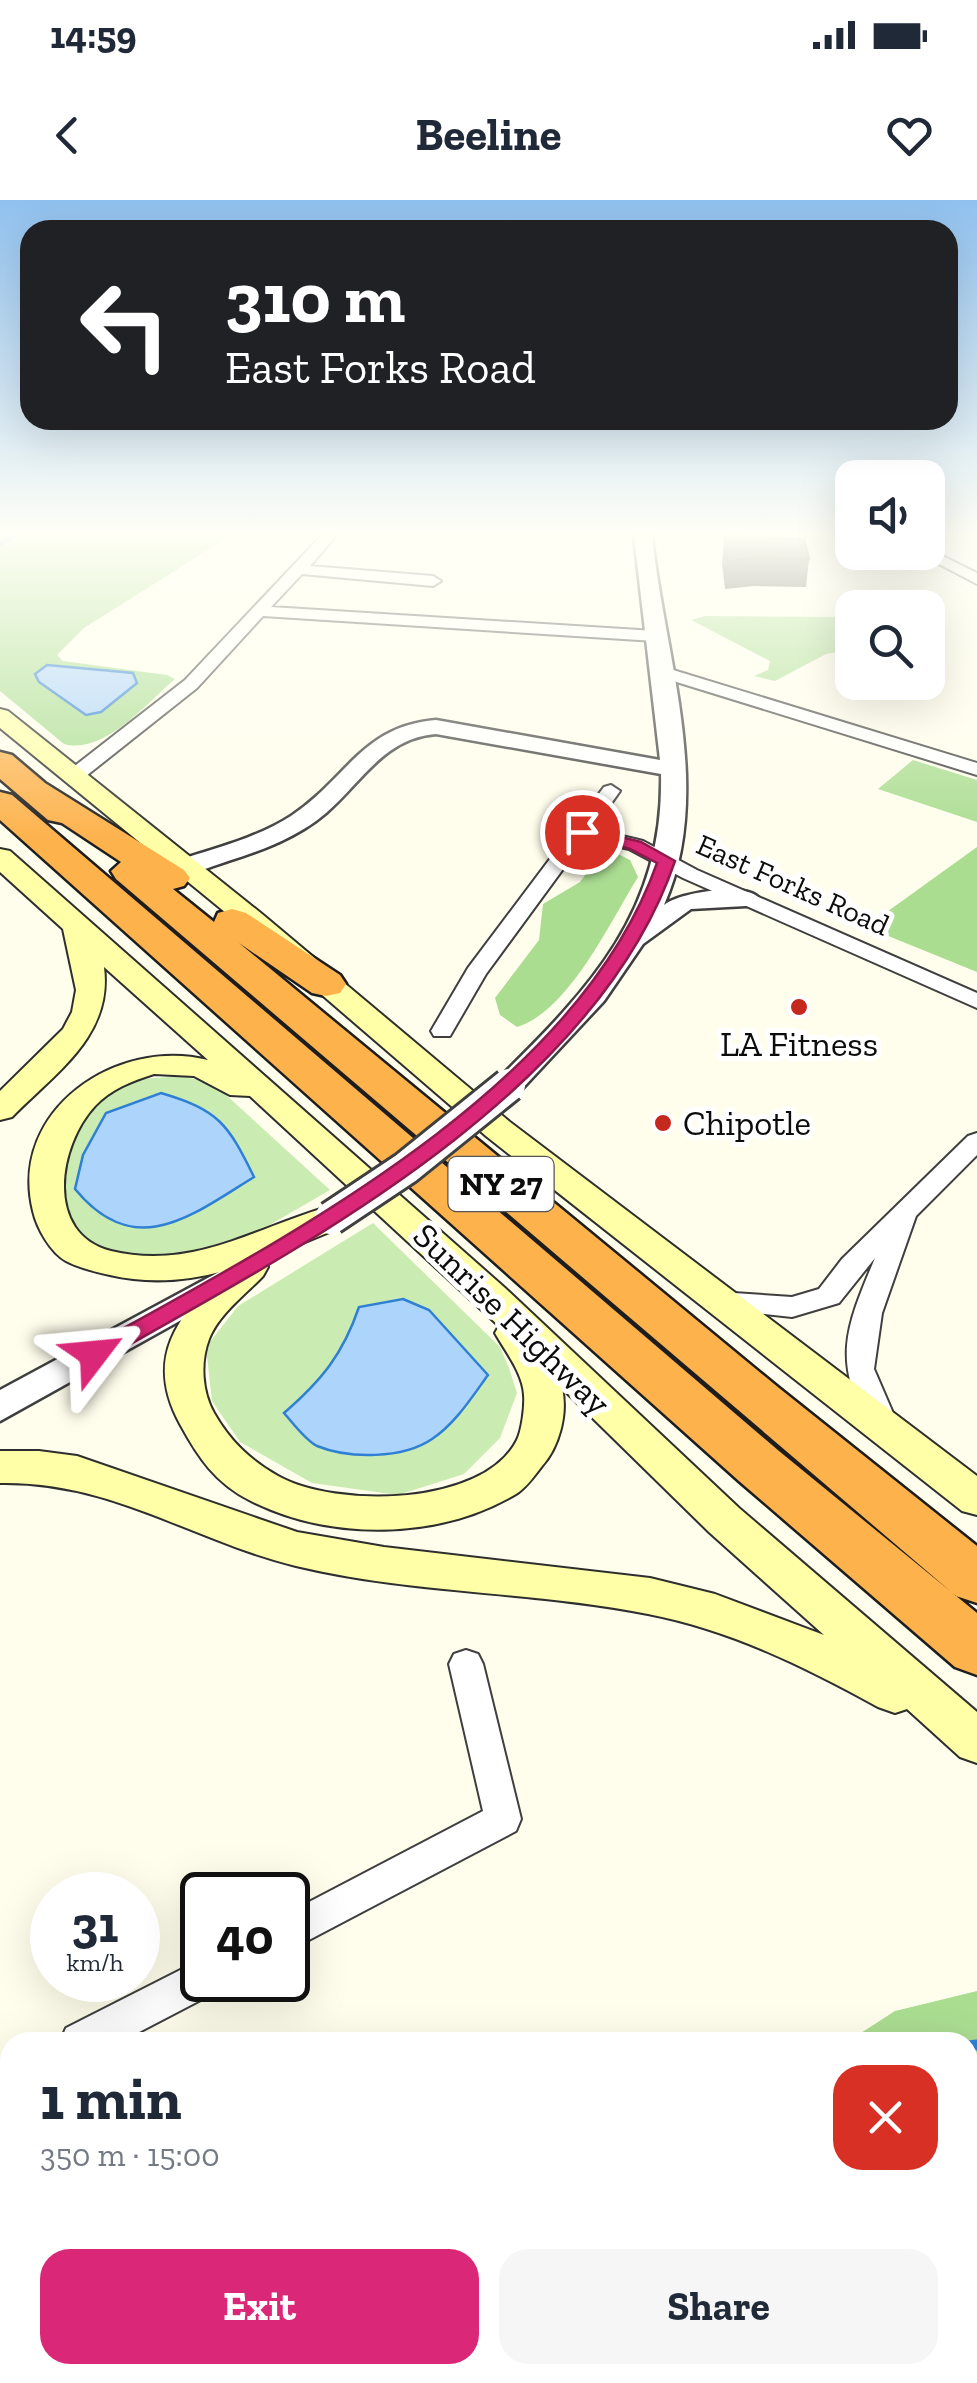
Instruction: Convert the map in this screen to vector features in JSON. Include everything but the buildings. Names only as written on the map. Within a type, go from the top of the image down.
[{"type":"highway","points":[[9,783],[115,838],[326,984]]},
{"type":"highway","name":"Sunrise Highway","points":[[9,783],[746,1455],[963,1614],[977,1657]]},
{"type":"main road","points":[[0,716],[498,1128],[977,1499]]},
{"type":"main road","name":"Sunrise Highway","points":[[0,857],[492,1297],[724,1520],[970,1736]]},
{"type":"main road","points":[[0,1110],[63,1048],[91,1006],[92,973],[72,924]]},
{"type":"main road","points":[[300,1122],[204,1068],[181,1064],[131,1066],[85,1083],[44,1113],[19,1152],[15,1174],[18,1195],[36,1225],[55,1241],[94,1259],[138,1268],[215,1262],[332,1218]]},
{"type":"main road","points":[[250,1267],[190,1336],[184,1369],[192,1413],[214,1450],[251,1481],[301,1504],[338,1512],[394,1515],[444,1506],[504,1480],[528,1460],[544,1422],[544,1394],[533,1366],[492,1297]]},
{"type":"main road","points":[[0,1467],[31,1466],[97,1476],[240,1532],[310,1552],[618,1590],[714,1611],[812,1648],[970,1736]]},
{"type":"street","points":[[74,776],[191,684],[235,638]]},
{"type":"street","points":[[0,1407],[332,1218],[420,1157],[509,1085],[581,1010],[621,954],[654,897],[666,861],[674,809],[655,638]]},
{"type":"street","points":[[660,670],[977,768]]},
{"type":"street","points":[[185,866],[270,837],[298,822],[384,742],[409,728],[436,727],[672,768]]},
{"type":"street","points":[[442,1031],[476,973],[611,791]]},
{"type":"street","name":"East Forks Road","points":[[582,832],[636,845],[977,1004]]},
{"type":"street","points":[[621,954],[678,905],[700,899],[746,898]]},
{"type":"street","points":[[719,1301],[780,1308],[822,1300],[835,1291],[852,1265],[977,1141]]},
{"type":"street","points":[[885,1429],[865,1389],[860,1356],[870,1312],[906,1211]]},
{"type":"street","points":[[310,1921],[504,1818],[466,1664]]},
{"type":"street","points":[[99,2032],[180,1990]]},
{"type":"green space","points":[[0,638],[74,638],[57,655],[63,661],[175,679],[124,725],[94,742],[79,745],[64,744],[0,691]]},
{"type":"green space","points":[[725,638],[835,638],[835,652],[775,681],[754,676],[768,670],[770,661]]},
{"type":"green space","points":[[913,760],[977,780],[977,822],[878,789]]},
{"type":"green space","points":[[977,847],[977,972],[866,927]]},
{"type":"green space","points":[[616,853],[630,860],[638,877],[571,984],[536,1018],[517,1027],[500,1015],[495,998],[539,940],[543,904],[580,882],[598,857]]},
{"type":"green space","points":[[181,1076],[213,1083],[330,1190],[249,1237],[168,1260],[95,1253],[40,1213],[91,1093],[142,1079]]},
{"type":"green space","points":[[373,1223],[500,1347],[517,1393],[500,1438],[464,1474],[398,1495],[312,1483],[240,1442],[212,1401],[206,1347],[238,1306]],"holes":[[[346,1344],[488,1375],[455,1418],[430,1441],[285,1413],[313,1388]]]},
{"type":"green space","points":[[977,1991],[977,2032],[862,2032],[895,2011]]},
{"type":"water","points":[[47,665],[133,673],[137,683],[101,712],[86,715],[39,682],[35,674]]},
{"type":"water","points":[[161,1093],[196,1106],[220,1122],[254,1177],[208,1206],[163,1225],[141,1228],[119,1223],[97,1211],[75,1189],[83,1155],[106,1113]]},
{"type":"water","points":[[403,1299],[429,1310],[488,1375],[448,1426],[420,1446],[376,1455],[317,1446],[284,1413],[330,1365],[359,1307]]},
{"type":"place","name":"LA Fitness","points":[[799,1007]]},
{"type":"place","name":"Chipotle","points":[[663,1123]]},
{"type":"route","points":[[94,1354],[250,1267],[380,1186],[509,1085],[564,1029],[595,992],[634,933],[654,897],[666,861],[636,845],[582,832]]}]
